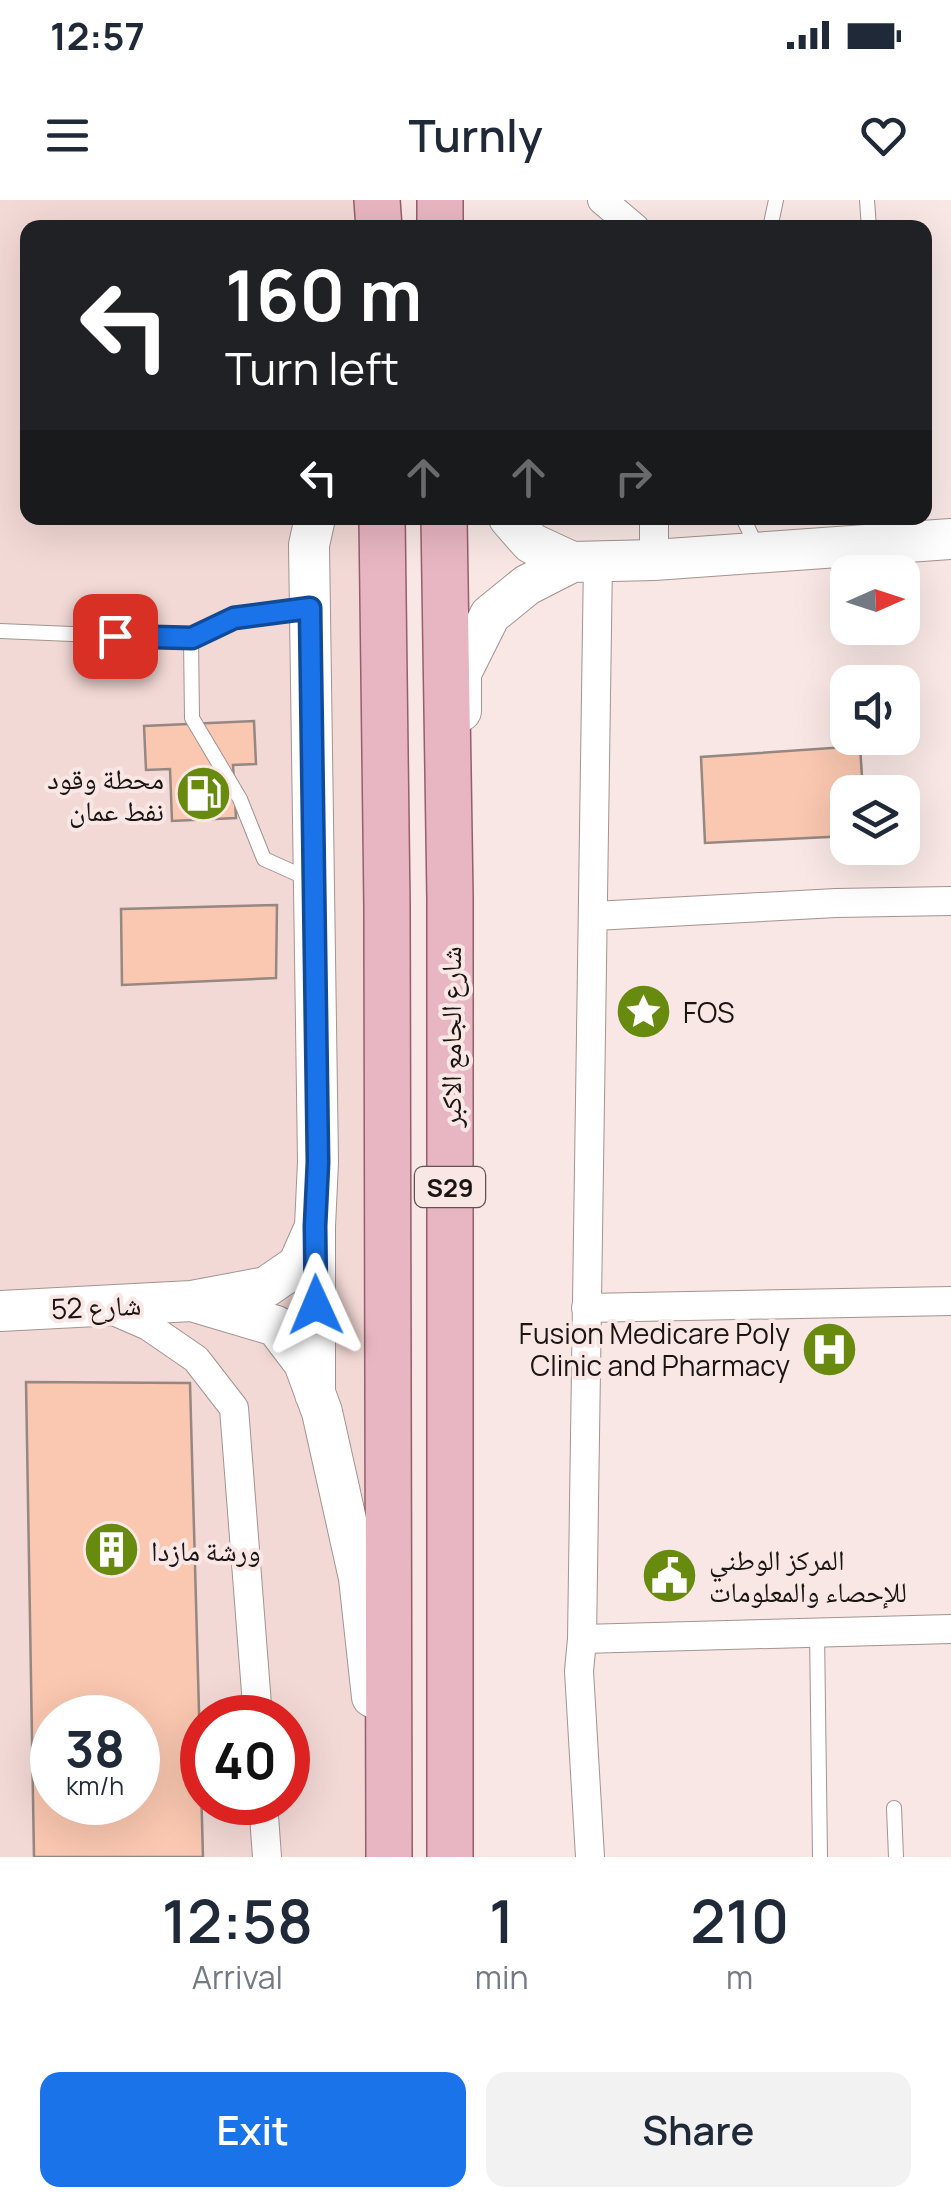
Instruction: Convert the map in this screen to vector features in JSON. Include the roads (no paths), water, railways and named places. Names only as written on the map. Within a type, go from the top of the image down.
[{"type":"main road","name":"S29","points":[[382,525],[387,946],[388,1857]]},
{"type":"main road","name":"شارع الجامع الاكبر","points":[[444,525],[449,846],[450,1857]]},
{"type":"street","points":[[602,200],[628,220]]},
{"type":"street","points":[[515,525],[530,543],[585,561],[654,560],[751,535],[929,536]]},
{"type":"street","points":[[654,525],[654,560]]},
{"type":"street","points":[[312,532],[318,1162],[315,1394]]},
{"type":"street","points":[[449,846],[460,762],[462,672],[490,615],[527,585],[585,561]]},
{"type":"street","points":[[585,561],[594,916],[579,1672],[590,1857]]},
{"type":"street","points":[[594,916],[951,901]]},
{"type":"street","points":[[192,1302],[266,1287],[298,1265],[315,1226]]},
{"type":"street","points":[[586,1308],[951,1301]]},
{"type":"street","points":[[192,1302],[276,1326],[304,1363],[322,1412],[359,1578],[373,1705],[388,1792]]},
{"type":"street","name":"شارع 52","points":[[0,1312],[192,1302]]},
{"type":"street","points":[[103,1306],[148,1326],[196,1359],[234,1408],[256,1695]]},
{"type":"street","points":[[582,1639],[951,1630]]},
{"type":"street","points":[[450,1800],[458,1857]]},
{"type":"street","points":[[265,1825],[267,1857]]},
{"type":"lane","points":[[0,631],[192,638],[234,618],[310,608]]},
{"type":"lane","points":[[192,638],[192,718],[240,799],[264,859],[314,882]]},
{"type":"lane","points":[[816,1632],[820,1857]]},
{"type":"lane","points":[[894,1808],[896,1857]]},
{"type":"place","name":"محطة وقود نفط عمان","points":[[203,794]]},
{"type":"place","name":"FOS","points":[[644,1012]]},
{"type":"place","name":"Fusion Medicare Poly Clinic and Pharmacy","points":[[829,1349]]},
{"type":"place","name":"ورشة مازدا","points":[[112,1550]]},
{"type":"place","name":"المركز الوطني للإحصاء والمعلومات","points":[[670,1575]]}]
